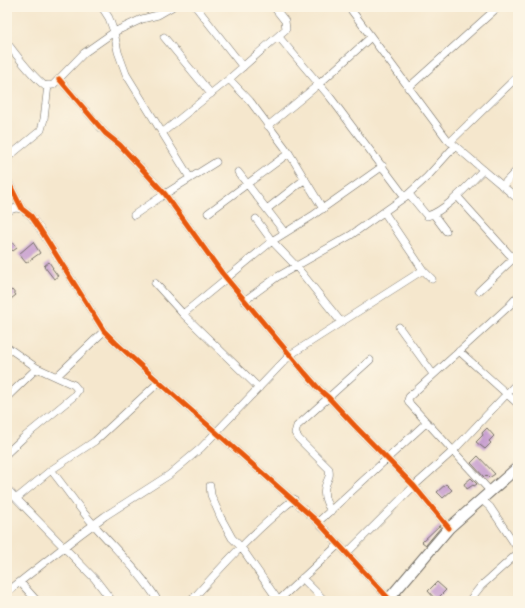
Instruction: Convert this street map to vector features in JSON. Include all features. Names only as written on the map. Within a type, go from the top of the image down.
[{"type":"street","points":[[102,7],[114,32],[118,52],[126,74],[190,178]]},
{"type":"street","points":[[7,43],[31,73],[45,86],[48,86],[52,85],[59,79],[84,53],[114,32],[142,19],[158,15],[172,7]]},
{"type":"street","points":[[196,7],[243,66]]},
{"type":"street","points":[[162,133],[230,79],[286,29],[285,21],[274,7]]},
{"type":"street","points":[[349,7],[408,88],[452,144],[518,199]]},
{"type":"street","points":[[408,88],[498,7]]},
{"type":"street","points":[[278,36],[319,84],[407,196],[427,216],[434,214],[457,196],[483,170]]},
{"type":"street","points":[[164,37],[211,94]]},
{"type":"street","points":[[268,126],[319,84],[371,37]]},
{"type":"street","points":[[244,301],[277,277],[351,235],[407,196],[427,177],[452,144],[518,76]]},
{"type":"street","points":[[59,79],[105,132],[120,145],[165,194],[244,301],[319,390],[328,397],[414,486],[449,528]]},
{"type":"street","points":[[230,79],[250,102],[289,153],[323,209]]},
{"type":"street","points":[[7,158],[41,130],[48,86]]},
{"type":"street","points":[[208,214],[289,153]]},
{"type":"street","points":[[134,215],[216,162]]},
{"type":"street","points":[[183,314],[272,241],[323,209],[383,166]]},
{"type":"street","points":[[238,172],[285,233]]},
{"type":"street","points":[[502,186],[517,173]]},
{"type":"street","points":[[7,179],[22,209],[30,216],[40,229],[104,331],[159,382],[318,522],[388,600],[449,528],[518,467]]},
{"type":"street","points":[[267,209],[305,179]]},
{"type":"street","points":[[457,196],[516,260],[479,291]]},
{"type":"street","points":[[7,211],[16,208],[22,209]]},
{"type":"street","points":[[384,212],[422,270],[432,279]]},
{"type":"street","points":[[434,214],[446,231]]},
{"type":"street","points":[[256,219],[272,241],[296,266],[341,322]]},
{"type":"street","points":[[7,592],[93,524],[169,475],[217,433],[290,355],[422,270]]},
{"type":"street","points":[[155,283],[183,314],[259,388]]},
{"type":"street","points":[[491,492],[408,400],[433,374],[509,306],[518,296]]},
{"type":"street","points":[[399,327],[433,374]]},
{"type":"street","points":[[56,376],[104,331]]},
{"type":"street","points":[[7,347],[37,368],[74,385],[78,390],[74,396],[7,453]]},
{"type":"street","points":[[459,351],[518,404]]},
{"type":"street","points":[[331,511],[327,505],[324,492],[330,477],[329,469],[299,439],[295,433],[297,426],[370,360]]},
{"type":"street","points":[[7,396],[37,368]]},
{"type":"street","points":[[17,498],[51,470],[95,441],[159,382]]},
{"type":"street","points":[[347,554],[414,486],[453,451],[518,382]]},
{"type":"street","points":[[318,522],[427,422]]},
{"type":"street","points":[[51,470],[93,524],[152,590],[158,601]]},
{"type":"street","points":[[210,486],[211,495],[232,538],[241,547],[278,601],[338,545]]},
{"type":"street","points":[[7,489],[95,580],[112,601]]},
{"type":"street","points":[[192,601],[241,547],[276,513],[294,500]]},
{"type":"street","points":[[482,500],[490,507],[518,549]]},
{"type":"street","points":[[469,601],[481,586],[518,553]]},
{"type":"street","points":[[302,578],[325,601]]},
{"type":"street","points":[[20,582],[37,601]]},
{"type":"building","points":[[7,237],[17,248],[13,251],[7,245]]},
{"type":"building","points":[[33,242],[40,253],[26,263],[19,254]]},
{"type":"building","points":[[49,262],[58,276],[54,279],[44,266]]},
{"type":"building","points":[[12,290],[16,295],[7,302],[7,293]]},
{"type":"building","points":[[487,428],[494,436],[489,441],[491,443],[485,449],[476,442]]},
{"type":"building","points":[[478,456],[495,474],[489,478],[486,475],[484,477],[471,463]]},
{"type":"building","points":[[471,478],[477,484],[467,489],[464,484]]},
{"type":"building","points":[[446,484],[452,490],[443,498],[437,492]]},
{"type":"building","points":[[440,525],[441,527],[426,545],[422,542]]},
{"type":"building","points":[[437,582],[446,590],[436,600],[428,591]]},
{"type":"cycle path","points":[[59,79],[105,133],[120,145],[165,194],[222,273],[305,373],[414,486],[449,528]]},
{"type":"cycle path","points":[[7,179],[22,209],[31,216],[40,229],[104,331],[159,382],[318,522],[389,599]]}]
